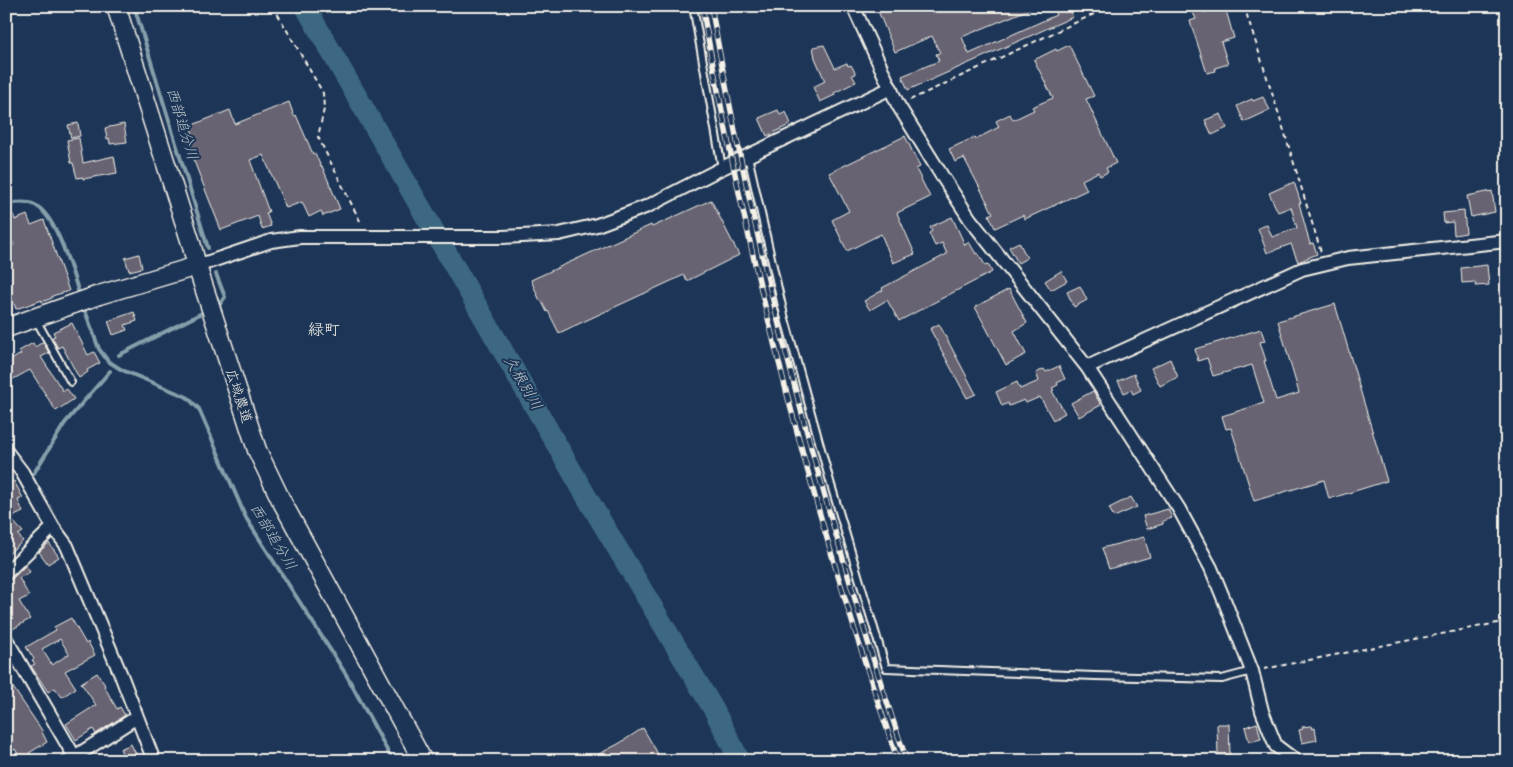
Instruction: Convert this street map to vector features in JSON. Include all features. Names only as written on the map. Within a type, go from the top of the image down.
[{"type":"street","name":"広域農道","points":[[116,6],[188,234],[196,266],[261,458],[423,761]]},
{"type":"street","points":[[853,6],[898,105],[942,176],[970,219],[1087,367],[1179,509],[1211,568],[1252,671],[1262,711],[1276,746],[1296,761]]},
{"type":"street","points":[[7,324],[35,318],[99,295],[196,266],[270,240],[300,237],[486,237],[560,234],[597,225],[648,206],[722,168],[891,88]]},
{"type":"street","points":[[1087,367],[1302,269],[1348,258],[1507,241]]},
{"type":"street","points":[[6,451],[22,472],[53,527],[67,546],[121,675],[154,761]]},
{"type":"street","points":[[6,573],[53,527]]},
{"type":"street","points":[[6,639],[74,759],[137,717]]},
{"type":"lane","points":[[693,6],[722,168]]},
{"type":"lane","points":[[748,156],[784,315],[831,485],[886,668],[1222,679],[1252,671]]},
{"type":"lane","points":[[35,318],[71,382]]},
{"type":"path","points":[[273,6],[323,93],[324,109],[318,137],[360,220],[364,237]]},
{"type":"path","points":[[898,105],[1111,6]]},
{"type":"path","points":[[1244,6],[1324,263]]},
{"type":"path","points":[[1252,671],[1507,621]]},
{"type":"building","points":[[876,6],[1037,6],[962,37],[969,54],[1056,15],[1053,6],[1068,6],[1073,17],[908,90],[902,76],[939,61],[936,54],[940,53],[932,36],[895,52]]},
{"type":"building","points":[[1190,6],[1201,6],[1204,13],[1225,7],[1234,38],[1221,42],[1228,64],[1215,68],[1216,71],[1207,73],[1190,21],[1196,19]]},
{"type":"building","points":[[824,45],[835,68],[847,63],[848,66],[851,65],[856,74],[852,75],[856,82],[820,102],[813,87],[825,81],[815,58],[813,47]]},
{"type":"building","points":[[1069,45],[1094,96],[1086,99],[1116,163],[1106,168],[1108,172],[1100,176],[1098,172],[1082,180],[1087,190],[1025,219],[1023,215],[995,228],[989,215],[993,213],[964,158],[955,162],[949,149],[975,137],[976,139],[999,127],[996,121],[1010,114],[1013,120],[1034,110],[1032,107],[1053,98],[1034,60]]},
{"type":"building","points":[[1263,97],[1270,110],[1244,122],[1237,106],[1252,99],[1253,101]]},
{"type":"building","points":[[289,102],[313,154],[315,153],[322,166],[340,209],[323,216],[321,211],[309,217],[302,202],[286,208],[263,155],[250,160],[269,212],[266,213],[271,226],[262,229],[258,216],[221,230],[192,156],[194,155],[189,141],[195,139],[190,126],[230,110],[235,124]]},
{"type":"building","points":[[778,110],[780,115],[786,112],[791,124],[767,136],[759,118]]},
{"type":"building","points":[[1221,114],[1227,128],[1212,135],[1205,120]]},
{"type":"building","points":[[78,123],[80,136],[71,138],[68,125]]},
{"type":"building","points":[[124,124],[127,142],[110,144],[105,128]]},
{"type":"building","points":[[905,136],[920,167],[916,169],[930,197],[897,213],[915,254],[893,263],[881,234],[847,251],[832,220],[849,211],[829,173]]},
{"type":"building","points":[[79,138],[83,163],[114,156],[117,173],[83,179],[83,177],[77,178],[73,163],[71,163],[67,140]]},
{"type":"building","points":[[1294,182],[1301,203],[1299,203],[1310,244],[1313,243],[1317,254],[1298,262],[1291,244],[1267,253],[1258,228],[1267,225],[1272,237],[1297,228],[1291,207],[1278,212],[1269,193]]},
{"type":"building","points":[[1492,191],[1495,212],[1471,217],[1467,196]]},
{"type":"building","points":[[711,200],[739,255],[687,281],[684,275],[559,333],[548,311],[540,301],[531,280],[651,225],[652,227]]},
{"type":"building","points":[[1464,211],[1466,233],[1454,235],[1453,222],[1444,223],[1443,213]]},
{"type":"building","points":[[13,214],[15,220],[27,215],[31,225],[44,220],[69,291],[52,296],[52,298],[42,302],[42,300],[16,309],[6,281],[6,248],[14,245],[6,224],[6,216]]},
{"type":"building","points":[[952,217],[965,245],[969,242],[976,254],[978,253],[985,265],[988,264],[992,272],[899,321],[887,300],[870,310],[864,301],[883,290],[882,288],[947,254],[942,243],[935,246],[929,233],[932,231],[930,227]]},
{"type":"building","points":[[1019,242],[1027,258],[1018,263],[1009,247]]},
{"type":"building","points":[[139,254],[142,268],[129,271],[125,258]]},
{"type":"building","points":[[1487,265],[1489,285],[1476,286],[1475,282],[1462,283],[1461,268]]},
{"type":"building","points":[[1061,271],[1067,281],[1051,290],[1045,281]]},
{"type":"building","points":[[1080,286],[1087,300],[1074,307],[1067,292]]},
{"type":"building","points":[[1009,289],[1027,323],[1014,331],[1026,354],[1006,365],[975,307]]},
{"type":"building","points":[[1335,304],[1387,481],[1329,499],[1324,480],[1254,501],[1231,428],[1226,429],[1222,416],[1264,403],[1252,365],[1213,376],[1207,358],[1198,361],[1195,349],[1261,329],[1265,341],[1260,342],[1266,361],[1264,361],[1276,400],[1299,393],[1278,321]]},
{"type":"building","points":[[134,312],[137,321],[125,325],[127,330],[113,335],[108,321]]},
{"type":"building","points":[[72,323],[88,355],[94,352],[100,363],[87,370],[88,372],[79,378],[62,346],[58,348],[52,337],[55,336],[53,332]]},
{"type":"building","points":[[939,324],[976,394],[967,398],[930,329]]},
{"type":"building","points":[[43,342],[49,353],[41,357],[63,391],[67,389],[74,399],[56,411],[30,370],[6,383],[6,363],[21,354],[19,351],[33,343],[35,347]]},
{"type":"building","points":[[1170,359],[1178,377],[1160,386],[1151,368]]},
{"type":"building","points":[[1059,366],[1065,379],[1057,383],[1058,385],[1052,388],[1054,390],[1052,391],[1065,413],[1053,420],[1040,397],[1026,403],[1024,400],[1009,406],[1008,403],[1002,406],[996,392],[1017,382],[1020,389],[1039,381],[1036,373],[1044,369],[1046,372]]},
{"type":"building","points":[[1134,374],[1141,390],[1133,394],[1131,390],[1124,393],[1118,381]]},
{"type":"building","points":[[1093,391],[1101,405],[1079,417],[1071,403]]},
{"type":"building","points":[[14,481],[23,498],[18,500],[23,512],[10,518],[23,532],[18,535],[23,541],[6,556],[6,485]]},
{"type":"building","points":[[1131,497],[1137,507],[1114,517],[1109,508]]},
{"type":"building","points":[[1168,509],[1172,518],[1163,521],[1163,524],[1147,529],[1143,516]]},
{"type":"building","points":[[1144,537],[1150,557],[1109,569],[1102,548]]},
{"type":"building","points":[[49,543],[59,557],[48,564],[39,552]]},
{"type":"building","points":[[26,565],[30,572],[19,578],[29,596],[19,601],[30,619],[11,630],[6,622],[6,581],[12,579]]},
{"type":"building","points":[[71,618],[86,644],[88,642],[95,655],[65,671],[76,688],[62,697],[55,688],[48,692],[31,666],[35,664],[32,660],[34,659],[26,647],[56,630],[54,627]],"holes":[[[60,639],[69,654],[52,665],[42,649]]]},
{"type":"building","points":[[97,673],[117,709],[120,707],[125,715],[96,734],[93,729],[76,740],[66,724],[96,705],[81,683]]},
{"type":"building","points":[[6,677],[43,732],[47,742],[29,753],[34,761],[22,761],[15,749],[6,755]]},
{"type":"building","points":[[1257,723],[1261,739],[1249,742],[1245,727]]},
{"type":"building","points":[[1217,724],[1229,724],[1230,755],[1218,756]]},
{"type":"building","points":[[1311,726],[1312,729],[1315,728],[1317,740],[1302,743],[1299,730],[1303,729],[1302,727]]},
{"type":"building","points":[[643,728],[662,761],[586,761],[620,743]]},
{"type":"building","points":[[131,744],[138,758],[126,761],[120,749]]},
{"type":"waterway","name":"西部追分川","points":[[134,6],[208,248]]},
{"type":"waterway","name":"久根別川","points":[[305,6],[589,501],[714,710],[740,761]]},
{"type":"waterway","points":[[6,204],[30,203],[42,210],[56,231],[68,259],[80,296]]},
{"type":"waterway","name":"西部追分川","points":[[215,307],[225,297],[216,274]]},
{"type":"waterway","name":"西部追分川","points":[[83,305],[99,349],[108,361],[122,370],[187,397],[199,409],[246,518],[347,676],[393,761]]},
{"type":"waterway","name":"西部追分川","points":[[119,355],[206,311]]},
{"type":"waterway","name":"西部追分川","points":[[34,473],[65,423],[110,371]]},
{"type":"railway","points":[[702,6],[740,198],[785,388],[838,576],[898,761]]},
{"type":"railway","points":[[711,6],[753,214],[803,419],[881,684],[907,761]]},
{"type":"district","name":"緑町","points":[[324,330]]}]
